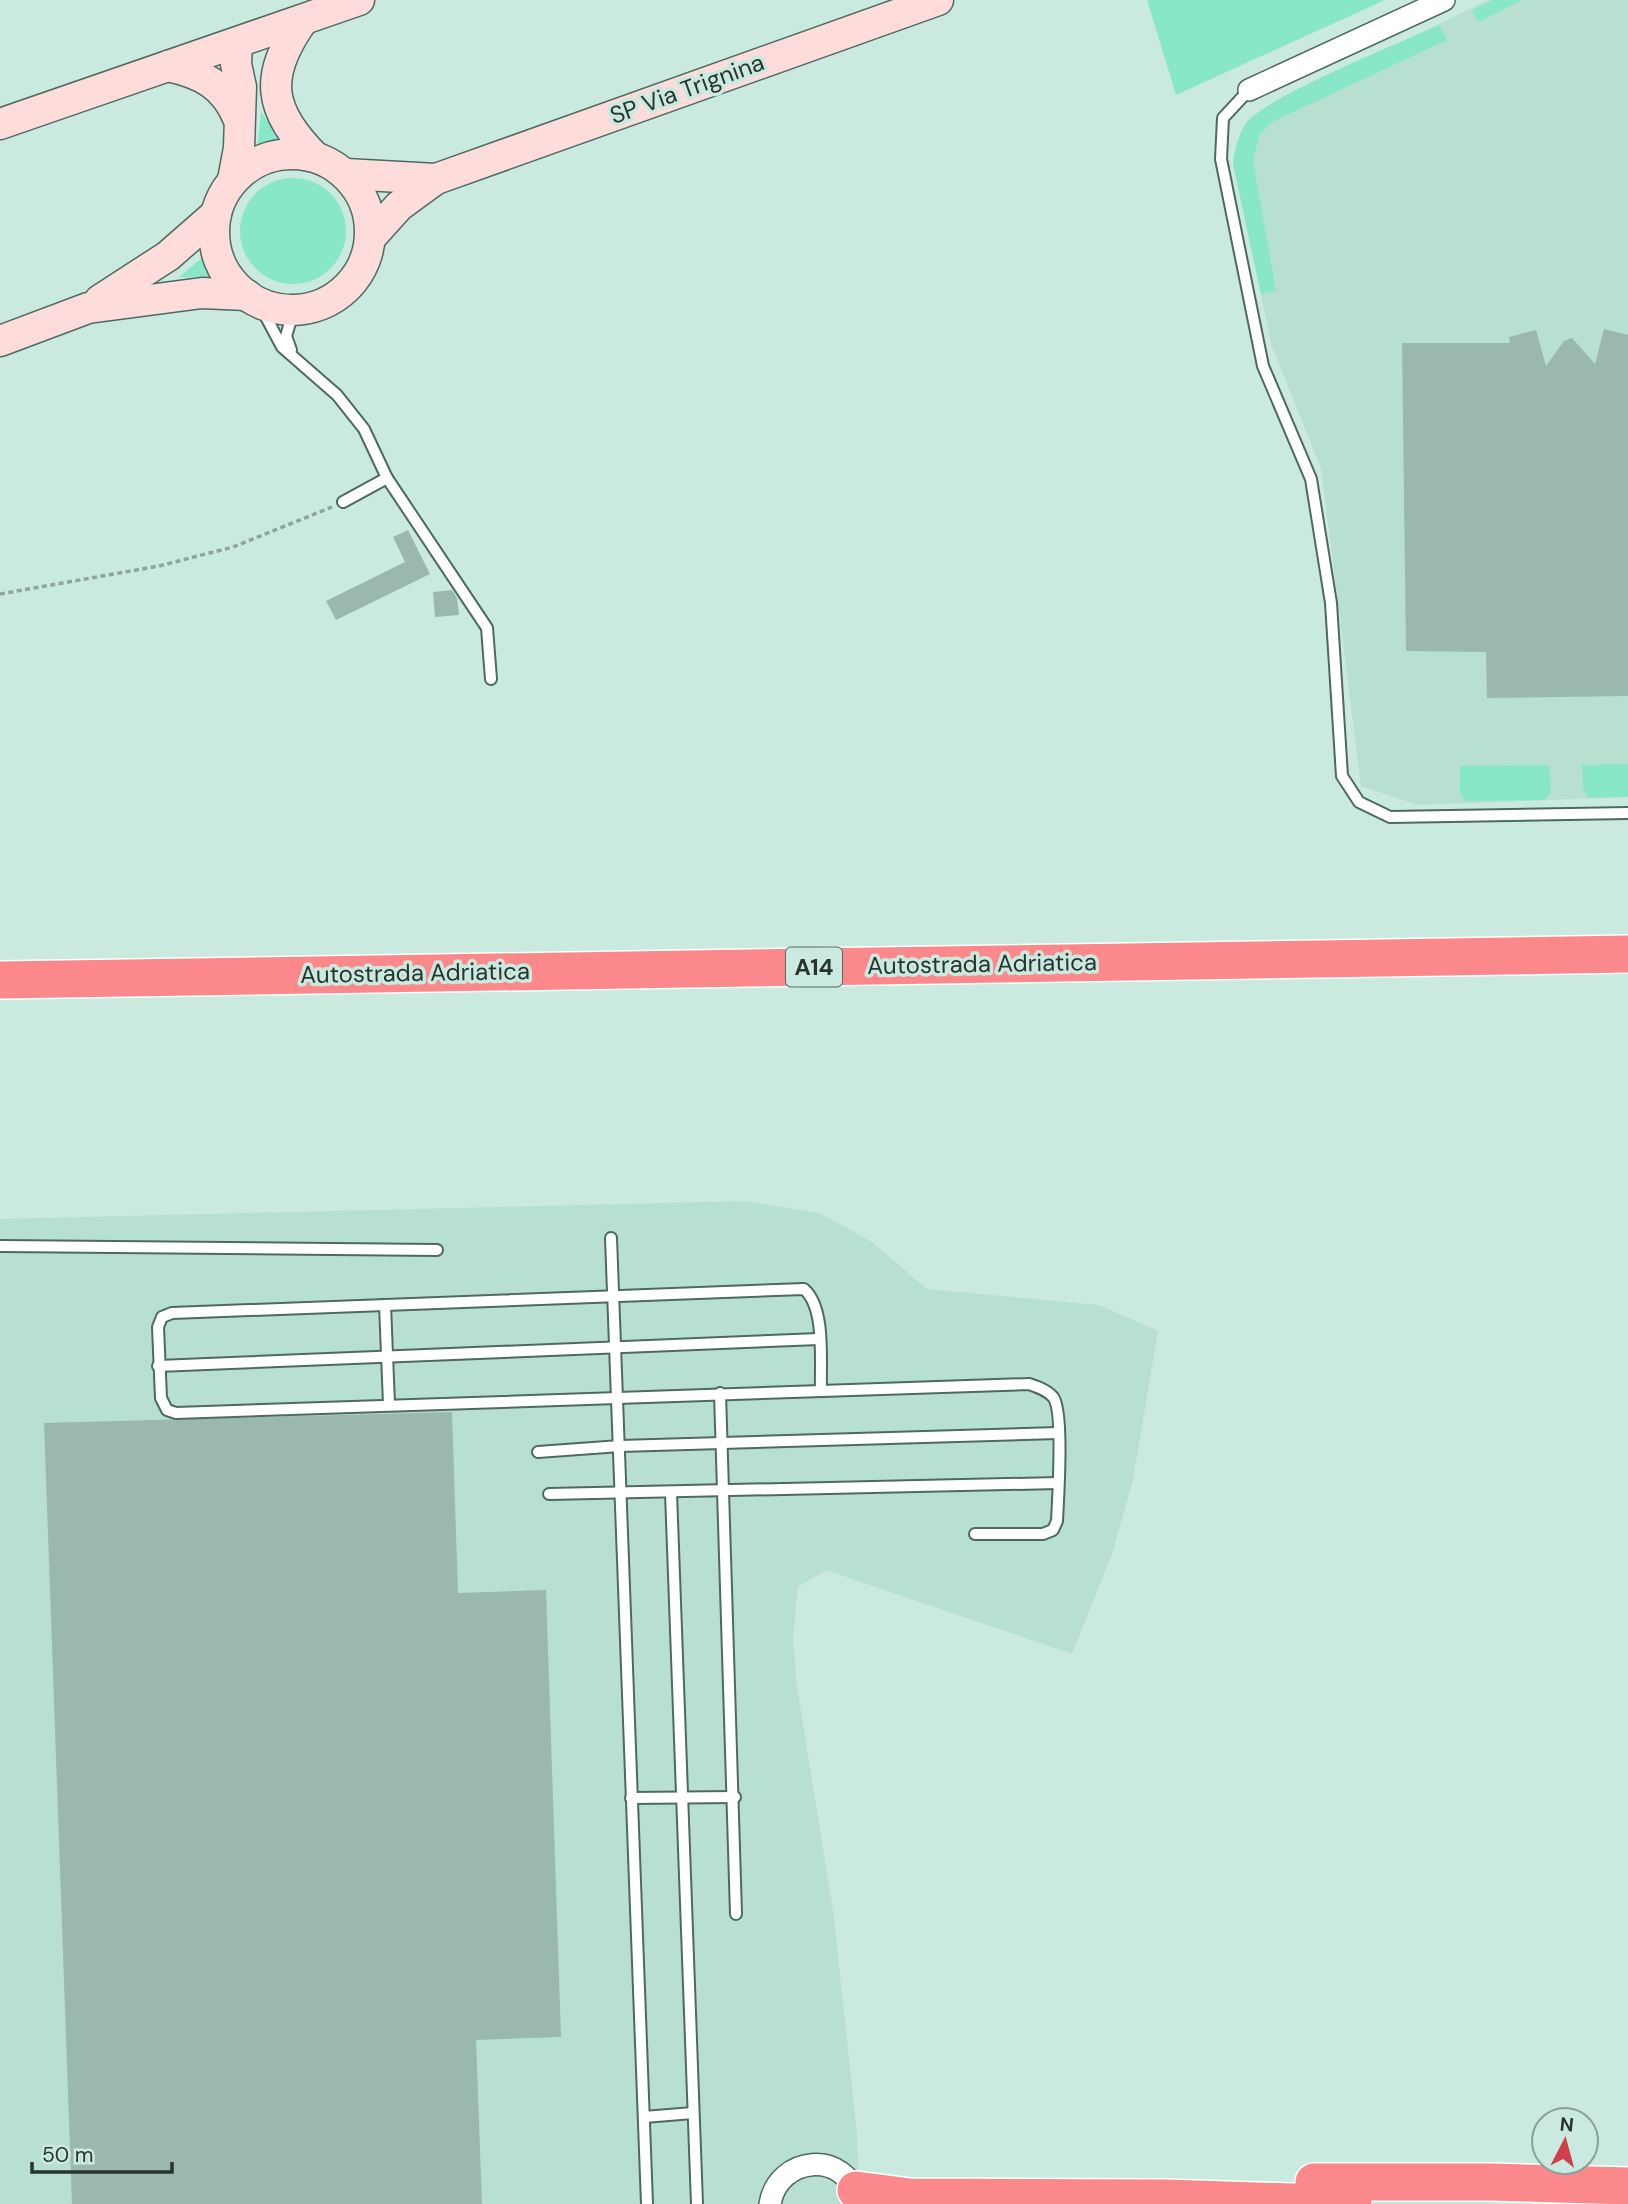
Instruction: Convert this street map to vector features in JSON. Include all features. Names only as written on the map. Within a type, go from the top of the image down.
[{"type":"highway","name":"Autostrada Adriatica","points":[[0,955],[1628,929]]},
{"type":"highway","name":"Autostrada Adriatica","points":[[0,980],[1628,954]]},
{"type":"highway","points":[[1166,2198],[1213,2187],[1275,2182],[1518,2182],[1628,2186]]},
{"type":"highway","points":[[857,2197],[1166,2198],[1353,2204]]},
{"type":"main road","points":[[0,124],[359,0]]},
{"type":"main road","name":"SP Via Trignina","points":[[371,237],[398,206],[436,179],[938,0]]},
{"type":"main road","points":[[277,103],[274,87],[278,65],[288,41],[303,20]]},
{"type":"main road","points":[[237,43],[250,57],[296,138],[316,157]]},
{"type":"main road","points":[[233,180],[239,148],[241,87],[236,64],[237,43]]},
{"type":"main road","points":[[169,66],[196,71],[223,90],[238,118]]},
{"type":"main road","name":"SP Via Trignina","points":[[0,341],[88,308],[168,256],[216,214],[233,180],[251,166],[271,156],[293,153],[316,157],[346,174],[366,203],[371,237],[366,260],[354,280],[327,301],[294,310],[253,299],[202,293],[88,308]]},
{"type":"main road","name":"SP Via Trignina","points":[[346,174],[436,179]]},
{"type":"main road","name":"SP Via Trignina","points":[[216,214],[215,244],[226,273],[253,299]]},
{"type":"street","points":[[1249,90],[1444,0]]},
{"type":"street","points":[[770,2204],[774,2188],[783,2176],[808,2163],[836,2169],[857,2197]]},
{"type":"lane","points":[[1249,90],[1223,118],[1222,159],[1263,366],[1311,479],[1331,603],[1342,776],[1359,802],[1390,817],[1628,813]]},
{"type":"lane","points":[[253,299],[282,346],[337,395],[364,429],[387,478],[487,628],[491,679]]},
{"type":"lane","points":[[294,310],[285,336],[288,347],[303,366]]},
{"type":"lane","points":[[343,502],[387,478]]},
{"type":"lane","points":[[611,1238],[647,2204]]},
{"type":"lane","points":[[0,1247],[437,1250]]},
{"type":"lane","points":[[821,1391],[818,1311],[814,1297],[804,1289],[172,1313],[162,1317],[158,1327],[161,1398],[167,1410],[176,1413],[1030,1384],[1055,1399],[1058,1483],[1057,1521],[1054,1530],[1043,1534],[975,1534]]},
{"type":"lane","points":[[385,1305],[389,1404]]},
{"type":"lane","points":[[158,1366],[819,1339]]},
{"type":"lane","points":[[720,1393],[726,1490],[736,1914]]},
{"type":"lane","points":[[538,1452],[620,1446],[1058,1433]]},
{"type":"lane","points":[[549,1494],[1058,1483]]},
{"type":"lane","points":[[671,1493],[685,1797],[697,2204]]},
{"type":"lane","points":[[632,1798],[735,1797]]},
{"type":"lane","points":[[644,2117],[693,2113]]},
{"type":"path","points":[[0,594],[159,566],[233,547],[343,502]]},
{"type":"shaded area","points":[[1488,0],[1628,0],[1628,797],[1418,805],[1361,786],[1321,468],[1272,347],[1233,164],[1236,144],[1247,122],[1260,111]]},
{"type":"shaded area","points":[[745,1201],[820,1213],[872,1242],[927,1289],[1099,1305],[1158,1331],[1133,1480],[1112,1554],[1072,1654],[826,1570],[798,1587],[793,1638],[797,1686],[834,1917],[857,2134],[860,2204],[0,2204],[0,1219]]},
{"type":"green space","points":[[1147,0],[1385,0],[1176,95]]},
{"type":"green space","points":[[1493,0],[1522,0],[1478,22],[1472,10]]},
{"type":"green space","points":[[1439,25],[1447,40],[1272,122],[1259,136],[1253,161],[1276,291],[1261,294],[1233,164],[1237,143],[1246,123],[1258,112],[1306,85]]},
{"type":"green space","points":[[261,112],[284,144],[257,150]]},
{"type":"green space","points":[[293,178],[313,182],[331,193],[342,211],[346,231],[342,251],[331,269],[313,280],[293,284],[273,280],[255,269],[244,251],[240,231],[244,211],[255,193],[273,182]]},
{"type":"green space","points":[[203,257],[213,278],[179,277]]},
{"type":"green space","points":[[1628,764],[1628,797],[1589,798],[1583,789],[1582,765]]},
{"type":"green space","points":[[1549,765],[1551,792],[1544,800],[1466,801],[1460,794],[1460,766]]},
{"type":"building","points":[[1604,329],[1628,335],[1628,696],[1487,698],[1486,652],[1406,651],[1402,343],[1510,343],[1509,337],[1536,330],[1546,366],[1564,341],[1572,338],[1595,364]]},
{"type":"building","points":[[408,530],[430,574],[336,620],[326,601],[405,562],[393,537]]},
{"type":"building","points":[[452,590],[457,598],[459,615],[435,617],[433,592]]},
{"type":"building","points":[[452,1412],[458,1593],[546,1590],[561,2037],[476,2040],[482,2204],[72,2204],[44,1423]]}]
